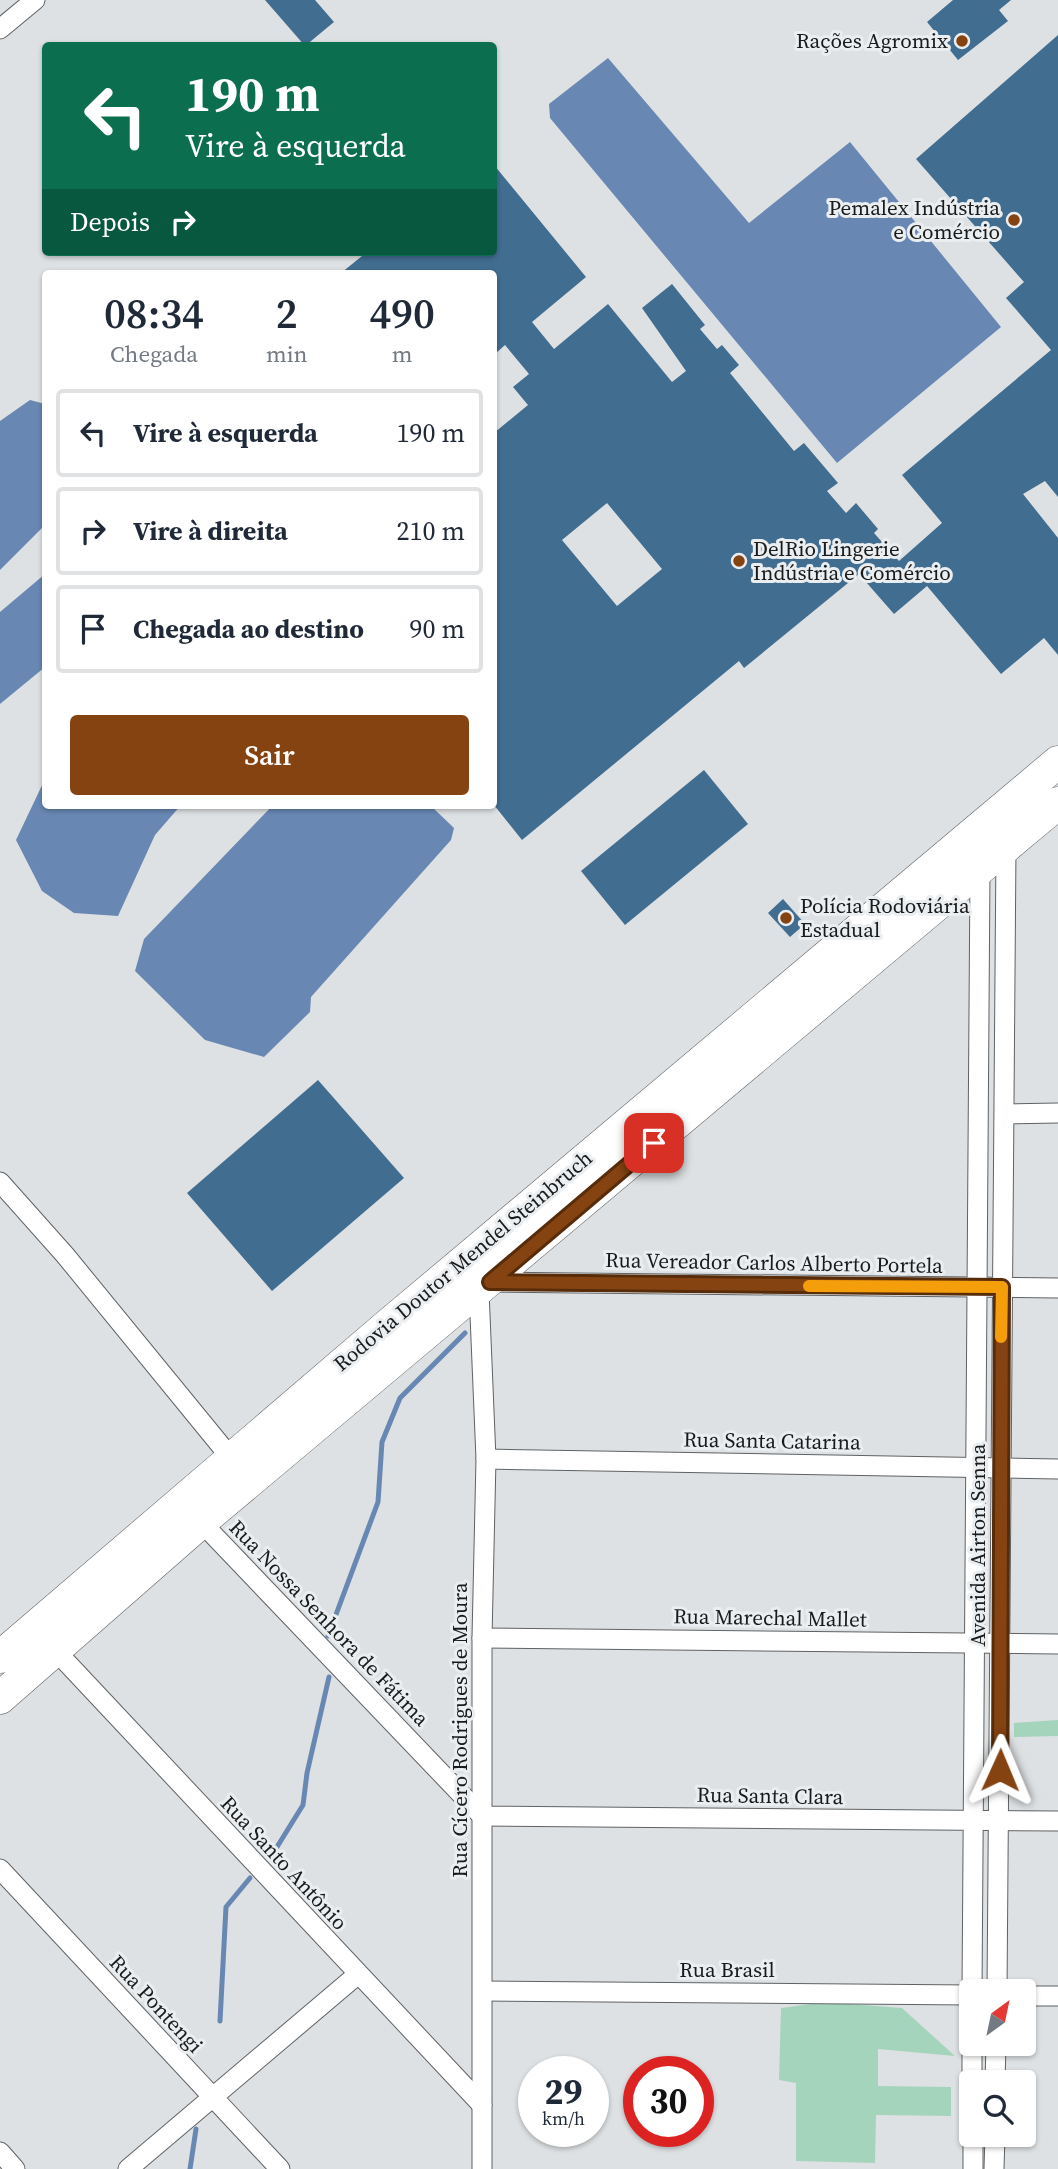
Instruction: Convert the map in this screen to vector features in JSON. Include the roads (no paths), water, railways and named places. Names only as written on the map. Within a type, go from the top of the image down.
[{"type":"highway","name":"Rodovia Doutor Mendel Steinbruch","points":[[0,1657],[230,1458],[1058,762]]},
{"type":"highway","name":"Rodovia Doutor Mendel Steinbruch","points":[[0,1698],[201,1522],[1058,803]]},
{"type":"street","points":[[0,29],[35,0]]},
{"type":"street","name":"Avenida Airton Senna","points":[[997,1979],[1002,1644],[999,1468],[1006,847]]},
{"type":"street","name":"Avenida Airton Senna","points":[[971,1979],[979,870]]},
{"type":"street","points":[[1005,1114],[1058,1114]]},
{"type":"street","points":[[978,1148],[1004,1147]]},
{"type":"street","points":[[0,1182],[65,1255],[230,1458]]},
{"type":"street","name":"Rua Vereador Carlos Alberto Portela","points":[[484,1287],[1058,1288]]},
{"type":"street","name":"Rua Cícero Rodrigues de Moura","points":[[482,2169],[482,1638],[486,1459],[484,1287]]},
{"type":"street","name":"Rua Santa Catarina","points":[[486,1459],[1058,1469]]},
{"type":"street","name":"Rua Nossa Senhora de Fátima","points":[[201,1522],[482,1816]]},
{"type":"street","name":"Rua Marechal Mallet","points":[[482,1638],[1058,1644]]},
{"type":"street","name":"Rua Santo Antônio","points":[[55,1650],[357,1975],[482,2105]]},
{"type":"street","name":"Rua Santa Clara","points":[[482,1816],[1058,1821]]},
{"type":"street","name":"Rua Pontengi","points":[[0,1869],[280,2169]]},
{"type":"street","points":[[128,2169],[357,1975]]},
{"type":"street","name":"Rua Brasil","points":[[483,1991],[959,1993]]},
{"type":"street","points":[[1036,1996],[1058,1996]]},
{"type":"street","points":[[973,2147],[973,2169]]},
{"type":"street","points":[[994,2169],[995,2147]]},
{"type":"street","points":[[0,2152],[15,2169]]},
{"type":"water","points":[[608,58],[749,223],[850,142],[1001,327],[837,463],[550,118],[549,104]]},
{"type":"water","points":[[30,400],[42,403],[42,528],[0,570],[0,421]]},
{"type":"water","points":[[42,577],[42,669],[0,704],[0,612]]},
{"type":"water","points":[[42,785],[42,809],[178,809],[155,835],[118,916],[74,913],[42,891],[16,840]]},
{"type":"water","points":[[269,809],[434,809],[454,828],[451,840],[311,997],[310,1012],[264,1057],[205,1040],[135,971],[144,939]]},
{"type":"waterway","points":[[328,1636],[378,1502],[382,1442],[400,1398],[465,1333]]},
{"type":"waterway","points":[[272,1855],[303,1805],[307,1773],[329,1677]]},
{"type":"waterway","points":[[220,2021],[226,1907],[250,1878]]},
{"type":"waterway","points":[[190,2169],[196,2129]]},
{"type":"place","name":"Rações Agromix","points":[[962,41]]},
{"type":"place","name":"Pemalex Indústria e Comércio","points":[[1014,220]]},
{"type":"place","name":"DelRio Lingerie Indústria e Comércio","points":[[739,561]]},
{"type":"place","name":"Polícia Rodoviária Estadual","points":[[786,918]]}]
